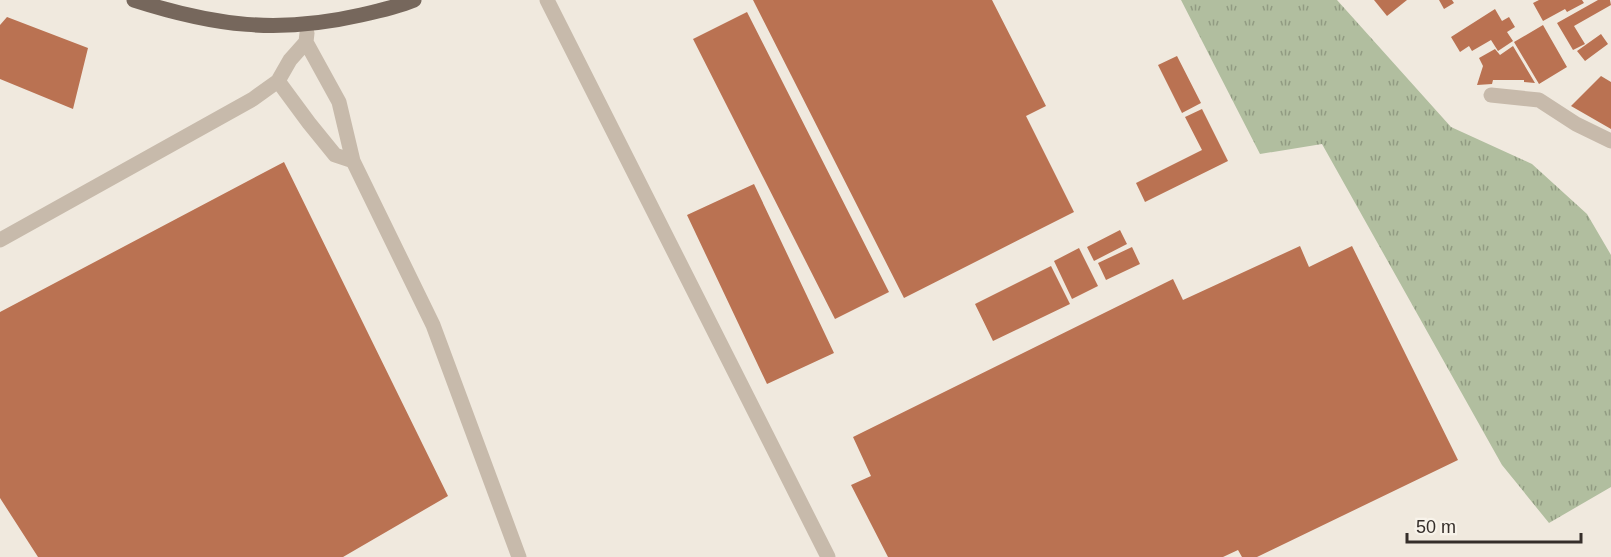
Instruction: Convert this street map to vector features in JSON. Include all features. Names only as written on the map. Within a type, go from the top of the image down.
[{"type":"main road","points":[[135,0],[178,13],[219,21],[274,26],[309,25],[369,13],[414,0]]},
{"type":"street","points":[[547,0],[828,557]]},
{"type":"street","points":[[0,240],[253,99],[278,81],[290,60],[306,42],[309,25]]},
{"type":"street","points":[[306,42],[339,102],[353,161],[433,325],[519,557]]},
{"type":"street","points":[[278,81],[335,155],[353,161]]},
{"type":"street","points":[[1491,95],[1539,100],[1576,124],[1611,141]]},
{"type":"green space","points":[[1181,0],[1337,0],[1451,127],[1532,164],[1587,214],[1611,255],[1611,487],[1549,523],[1502,465],[1322,144],[1260,154]]},
{"type":"building","points":[[753,0],[992,0],[1046,106],[1026,116],[1074,212],[904,298]]},
{"type":"building","points":[[1374,0],[1407,0],[1387,16]]},
{"type":"building","points":[[1439,0],[1452,0],[1454,3],[1444,9]]},
{"type":"building","points":[[1539,0],[1582,0],[1584,3],[1567,12],[1565,9],[1543,21],[1533,3]]},
{"type":"building","points":[[1598,0],[1610,0],[1611,5],[1574,26],[1585,44],[1573,50],[1557,23]]},
{"type":"building","points":[[1495,9],[1502,21],[1509,17],[1515,27],[1507,32],[1513,41],[1498,51],[1491,40],[1472,51],[1469,46],[1460,52],[1451,37]]},
{"type":"building","points":[[747,12],[889,292],[835,319],[693,39]]},
{"type":"building","points":[[7,17],[88,48],[73,109],[0,79],[0,25]]},
{"type":"building","points":[[1543,25],[1567,67],[1539,84],[1514,42]]},
{"type":"building","points":[[1601,34],[1608,44],[1585,61],[1577,51]]},
{"type":"building","points":[[1513,46],[1535,83],[1524,82],[1524,80],[1493,80],[1492,84],[1477,85],[1483,66],[1479,58],[1495,49],[1500,55]]},
{"type":"building","points":[[1177,56],[1201,103],[1182,113],[1158,65]]},
{"type":"building","points":[[1601,76],[1611,82],[1611,129],[1571,106]]},
{"type":"building","points":[[1202,109],[1228,161],[1145,202],[1136,183],[1202,150],[1185,117]]},
{"type":"building","points":[[284,162],[448,496],[343,557],[38,557],[0,498],[0,312]]},
{"type":"building","points":[[754,184],[834,353],[767,384],[687,215]]},
{"type":"building","points":[[1120,230],[1127,244],[1094,261],[1087,247]]},
{"type":"building","points":[[1300,246],[1309,267],[1352,246],[1458,460],[1257,557],[1242,557],[1238,550],[1223,557],[888,557],[851,485],[871,476],[853,437],[1173,279],[1183,300]]},
{"type":"building","points":[[1132,247],[1140,264],[1106,280],[1098,263]]},
{"type":"building","points":[[1079,248],[1098,286],[1072,299],[1054,261]]},
{"type":"building","points":[[1051,266],[1070,304],[993,341],[975,304]]}]
